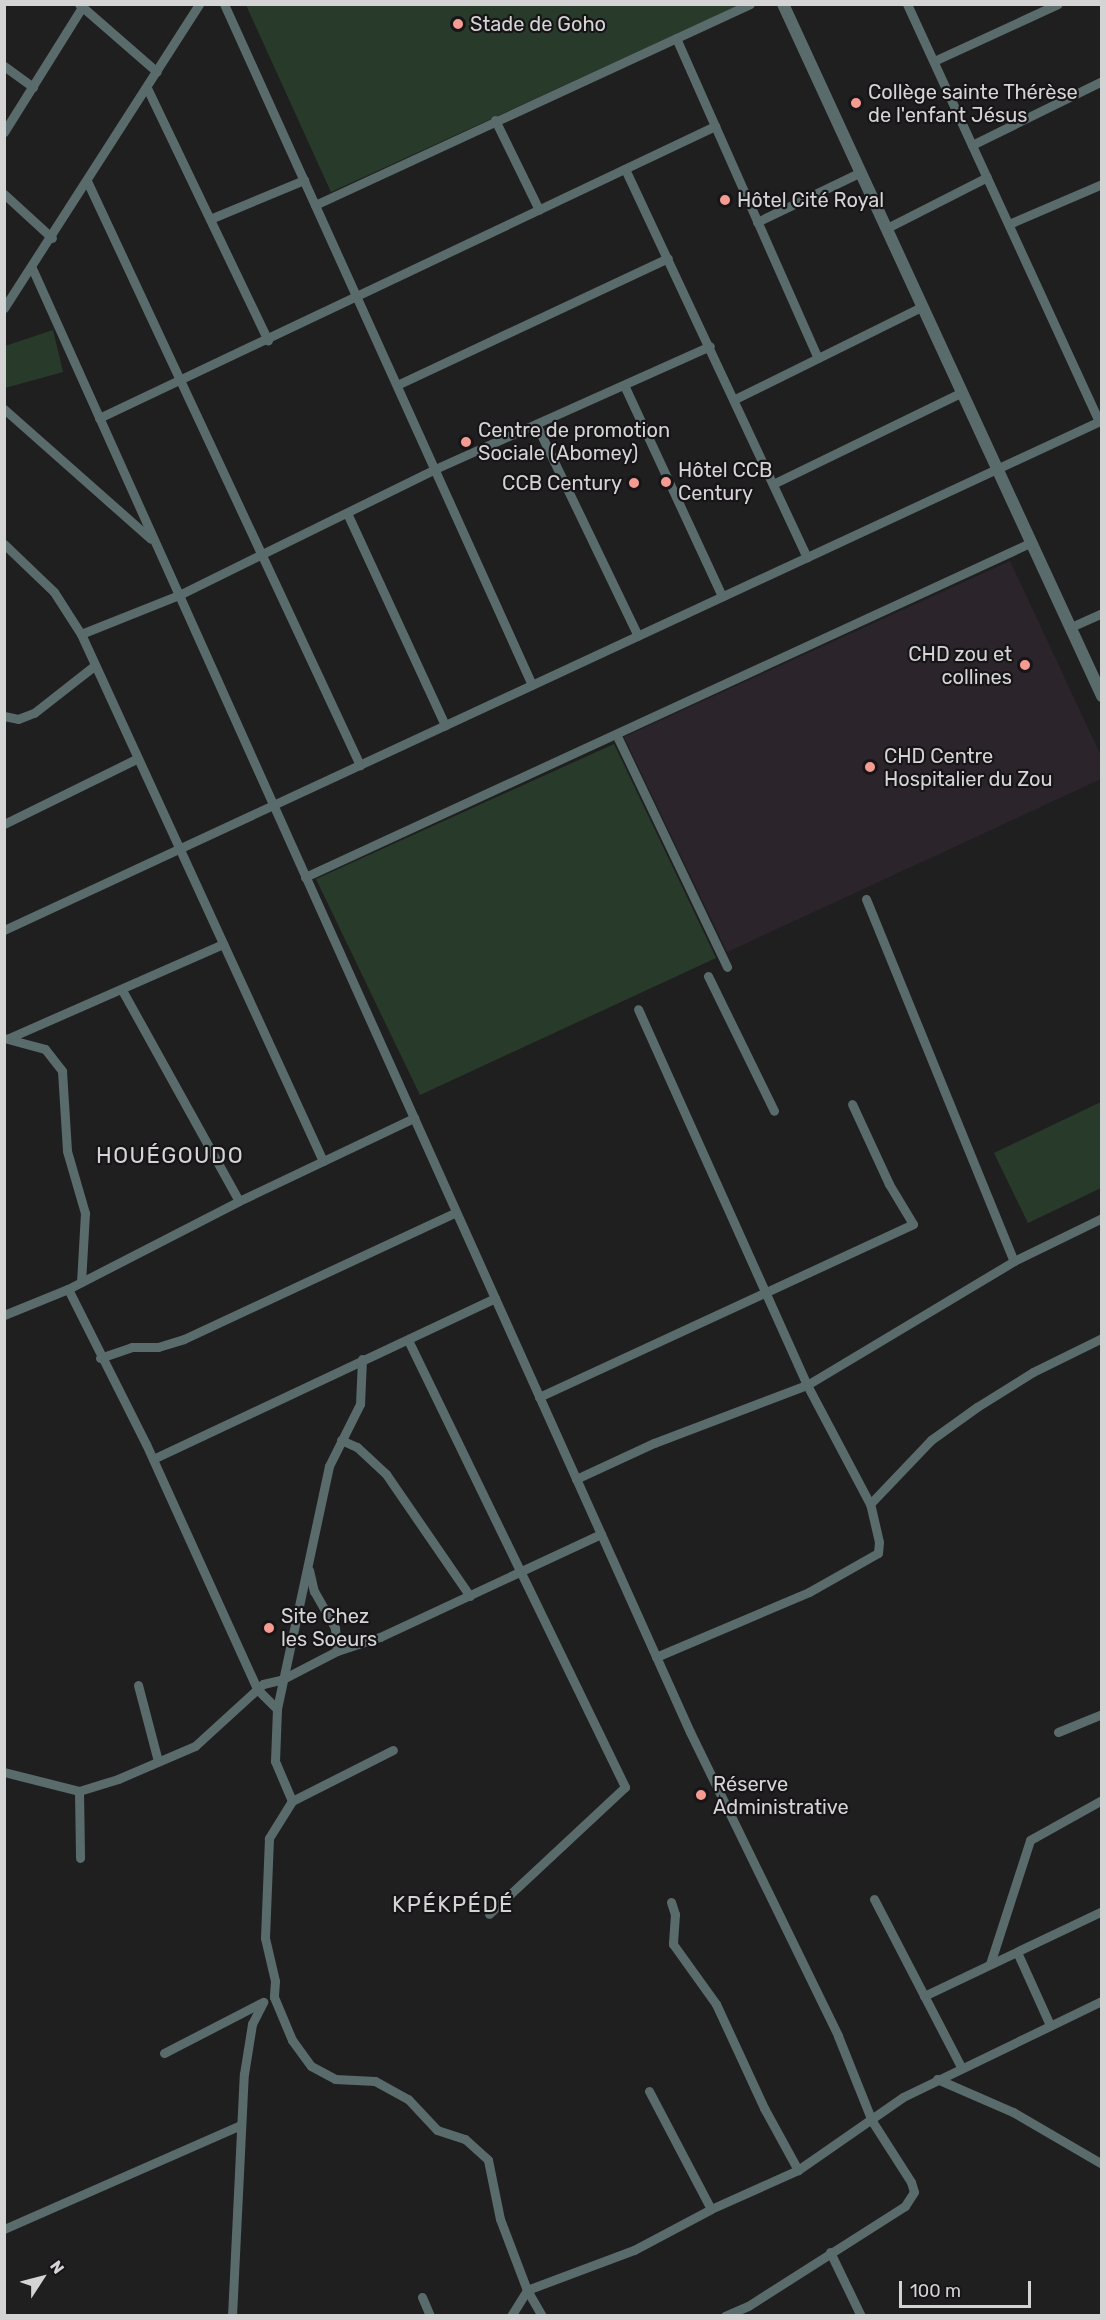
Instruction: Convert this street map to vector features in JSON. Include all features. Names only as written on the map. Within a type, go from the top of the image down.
[{"type":"street","points":[[4,308],[52,237],[199,4]]},
{"type":"street","points":[[224,4],[532,685]]},
{"type":"street","points":[[315,206],[495,120],[750,4]]},
{"type":"street","points":[[783,4],[1101,696]]},
{"type":"street","points":[[4,930],[1100,420],[908,4]]},
{"type":"street","points":[[934,61],[1058,4]]},
{"type":"street","points":[[4,132],[81,6],[156,72]]},
{"type":"street","points":[[676,38],[818,358]]},
{"type":"street","points":[[4,66],[33,87]]},
{"type":"street","points":[[972,145],[1101,81]]},
{"type":"street","points":[[147,88],[268,340]]},
{"type":"street","points":[[495,120],[538,210]]},
{"type":"street","points":[[99,418],[182,381],[715,126]]},
{"type":"street","points":[[625,169],[775,483],[807,557]]},
{"type":"street","points":[[757,222],[861,172]]},
{"type":"street","points":[[887,228],[987,177]]},
{"type":"street","points":[[210,219],[304,180]]},
{"type":"street","points":[[87,182],[264,553],[360,765]]},
{"type":"street","points":[[1009,224],[1099,186],[1101,198]]},
{"type":"street","points":[[4,194],[52,237]]},
{"type":"street","points":[[397,385],[668,258]]},
{"type":"street","points":[[32,268],[656,1657],[838,2036],[872,2121],[911,2182],[912,2199],[830,2252],[750,2311],[725,2316]]},
{"type":"street","points":[[735,399],[923,306]]},
{"type":"street","points":[[81,634],[178,595],[435,470],[710,346]]},
{"type":"street","points":[[624,385],[722,596]]},
{"type":"street","points":[[775,483],[962,392]]},
{"type":"street","points":[[4,409],[154,542]]},
{"type":"street","points":[[536,424],[638,636]]},
{"type":"street","points":[[347,513],[445,725]]},
{"type":"street","points":[[305,877],[1032,543]]},
{"type":"street","points":[[4,544],[54,592],[81,634],[136,759],[323,1161]]},
{"type":"street","points":[[1071,627],[1101,613]]},
{"type":"street","points":[[4,716],[18,719],[34,713],[94,666]]},
{"type":"street","points":[[616,734],[727,966]]},
{"type":"street","points":[[4,824],[136,759]]},
{"type":"street","points":[[866,899],[1014,1261]]},
{"type":"street","points":[[5,1040],[223,944]]},
{"type":"street","points":[[708,976],[774,1111]]},
{"type":"street","points":[[122,990],[239,1201]]},
{"type":"street","points":[[638,1010],[807,1384],[870,1504],[879,1542],[875,1556],[809,1592],[656,1657]]},
{"type":"street","points":[[5,1040],[45,1049],[62,1071],[67,1151],[85,1213],[81,1282]]},
{"type":"street","points":[[539,1397],[912,1224],[889,1184],[852,1104]]},
{"type":"street","points":[[4,1315],[68,1289],[239,1201],[414,1118]]},
{"type":"street","points":[[100,1358],[132,1347],[158,1347],[184,1339],[456,1212]]},
{"type":"street","points":[[576,1479],[654,1443],[807,1384],[1014,1261],[1101,1218]]},
{"type":"street","points":[[68,1289],[100,1358],[153,1459],[257,1689],[277,1709]]},
{"type":"street","points":[[153,1459],[495,1298]]},
{"type":"street","points":[[870,1504],[931,1440],[977,1407],[1033,1372],[1101,1338]]},
{"type":"street","points":[[408,1340],[626,1787],[489,1914]]},
{"type":"street","points":[[292,1801],[275,1761],[277,1709],[281,1680],[309,1569],[330,1466],[360,1404],[362,1359]]},
{"type":"street","points":[[341,1440],[364,1452],[386,1474],[470,1596]]},
{"type":"street","points":[[4,1772],[79,1791],[158,1761],[195,1746],[257,1689],[281,1680],[337,1651],[380,1637],[601,1534]]},
{"type":"street","points":[[309,1569],[314,1591],[335,1628],[337,1651]]},
{"type":"street","points":[[138,1685],[158,1761]]},
{"type":"street","points":[[1058,1732],[1101,1714]]},
{"type":"street","points":[[393,1750],[292,1801],[269,1838],[265,1938],[275,1982],[274,1997],[292,2040],[311,2066],[335,2079],[375,2081],[408,2099],[437,2130],[465,2139],[488,2160],[500,2219],[527,2290],[542,2316]]},
{"type":"street","points":[[79,1791],[80,1858]]},
{"type":"street","points":[[990,1964],[1030,1840],[1101,1800]]},
{"type":"street","points":[[874,1899],[961,2067]]},
{"type":"street","points":[[671,1902],[675,1914],[673,1944],[716,2004],[764,2108],[798,2170]]},
{"type":"street","points":[[924,1996],[1101,1911]]},
{"type":"street","points":[[1017,1952],[1050,2025]]},
{"type":"street","points":[[164,2053],[274,1997]]},
{"type":"street","points":[[511,2316],[527,2290],[634,2250],[711,2209],[798,2170],[872,2121],[903,2097],[1101,2001]]},
{"type":"street","points":[[232,2316],[237,2255],[239,2126],[249,2037],[263,2002]]},
{"type":"street","points":[[937,2079],[1013,2112],[1101,2164]]},
{"type":"street","points":[[649,2091],[711,2209]]},
{"type":"street","points":[[4,2229],[239,2126]]},
{"type":"street","points":[[830,2252],[861,2316]]},
{"type":"street","points":[[422,2297],[430,2316]]},
{"type":"shaded area","name":"CHD Centre Hospitalier du Zou","points":[[1010,561],[1101,756],[1101,779],[727,952],[624,737]]},
{"type":"green space","points":[[246,5],[740,5],[331,192]]},
{"type":"green space","points":[[53,330],[63,372],[5,388],[5,346]]},
{"type":"green space","points":[[614,744],[716,958],[420,1095],[316,879]]},
{"type":"green space","points":[[1101,1102],[1101,1188],[1028,1223],[994,1153]]},
{"type":"place","name":"Stade de Goho","points":[[458,24]]},
{"type":"place","name":"Collège sainte Thérèse de l'enfant Jésus","points":[[856,103]]},
{"type":"place","name":"Hôtel Cité Royal","points":[[725,200]]},
{"type":"place","name":"Centre de promotion Sociale (Abomey)","points":[[466,442]]},
{"type":"place","name":"Hôtel CCB Century","points":[[666,482]]},
{"type":"place","name":"CCB Century","points":[[634,483]]},
{"type":"place","name":"CHD zou et collines","points":[[1025,665]]},
{"type":"place","name":"CHD Centre Hospitalier du Zou","points":[[870,767]]},
{"type":"place","name":"Site Chez les Soeurs","points":[[269,1628]]},
{"type":"place","name":"Réserve Administrative","points":[[701,1795]]},
{"type":"district","name":"HOUÉGOUDO","points":[[170,1156]]},
{"type":"district","name":"KPÉKPÉDÉ","points":[[453,1905]]}]
